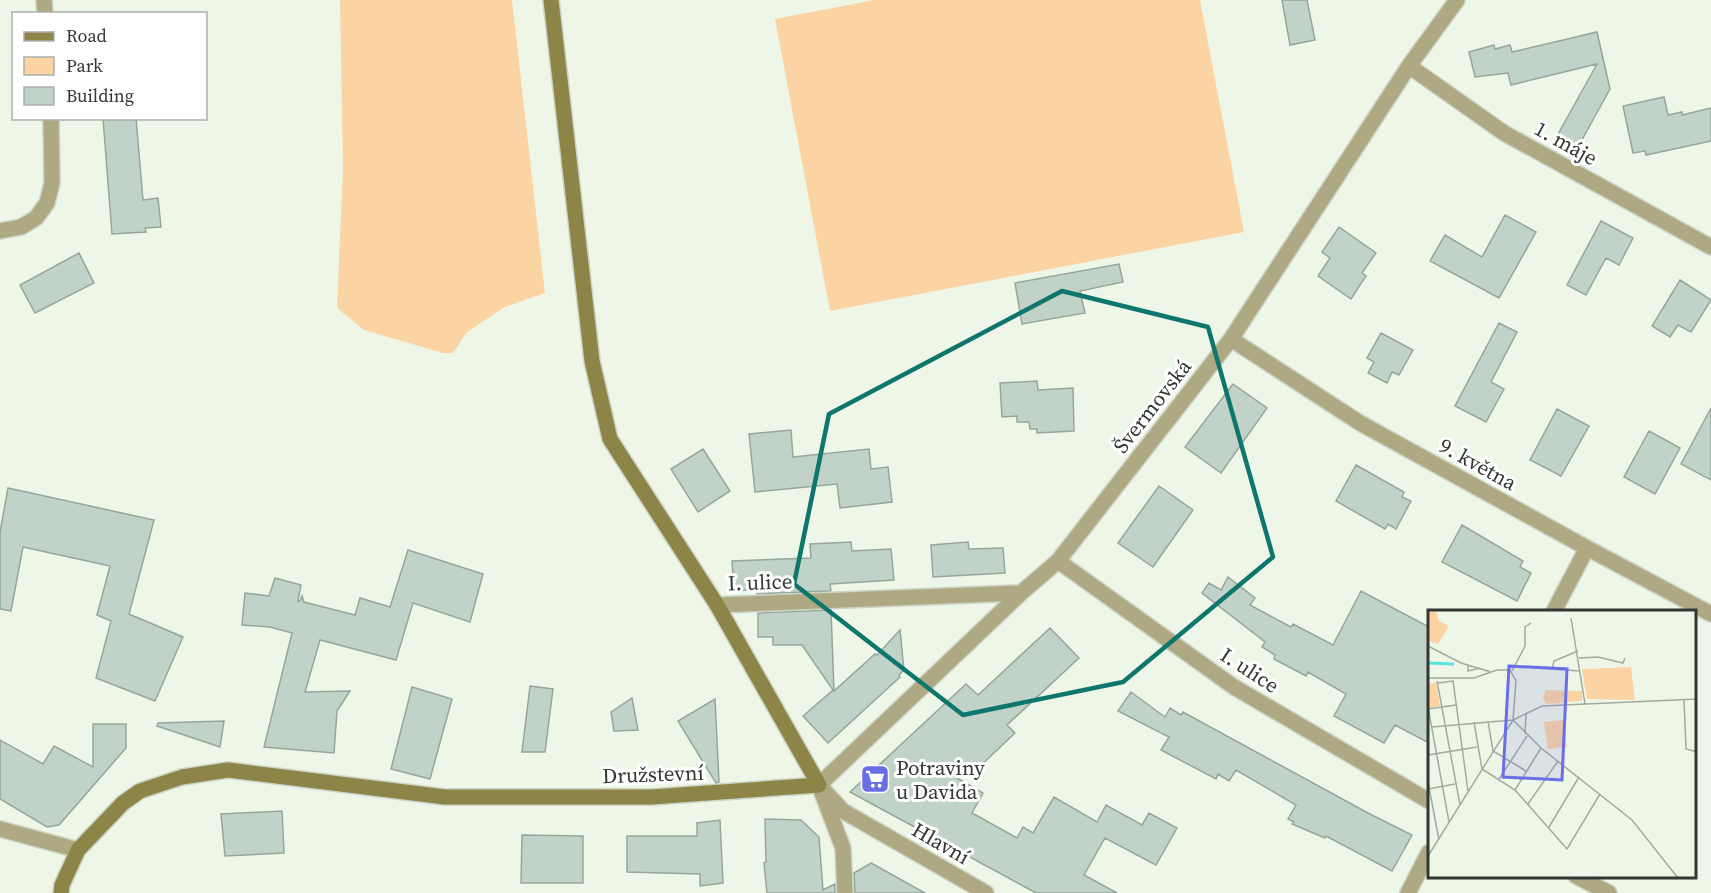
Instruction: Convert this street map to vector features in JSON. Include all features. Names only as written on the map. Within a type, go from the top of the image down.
[{"type":"main road","points":[[551,0],[592,361],[610,439],[717,605],[819,785]]},
{"type":"main road","name":"Družstevní","points":[[61,893],[62,885],[78,850],[123,803],[140,791],[182,777],[228,770],[445,797],[651,797],[819,785]]},
{"type":"street","name":"Švermovská","points":[[819,785],[1021,593],[1058,561],[1231,339],[1409,66],[1457,0]]},
{"type":"street","name":"1. máje","points":[[1409,66],[1504,133],[1711,247]]},
{"type":"street","points":[[0,231],[21,227],[36,218],[47,203],[52,183],[51,120]]},
{"type":"street","name":"9. května","points":[[1231,339],[1360,423],[1711,614]]},
{"type":"street","points":[[1555,610],[1587,548]]},
{"type":"street","name":"I. ulice","points":[[1058,561],[1234,687],[1428,800]]},
{"type":"street","name":"I. ulice","points":[[717,605],[1021,593]]},
{"type":"street","points":[[819,785],[843,848],[845,893]]},
{"type":"street","name":"Hlavní","points":[[819,785],[843,811],[986,893]]},
{"type":"street","points":[[0,829],[78,850]]},
{"type":"street","points":[[1408,893],[1428,854]]},
{"type":"street","points":[[1580,878],[1609,893]]},
{"type":"highlighted area","points":[[1062,291],[1208,327],[1273,557],[1123,682],[963,715],[794,584],[829,414]]},
{"type":"green space","points":[[340,0],[512,0],[545,293],[505,307],[467,332],[453,353],[443,353],[364,330],[337,308],[343,169]]},
{"type":"green space","points":[[874,0],[1200,0],[1244,232],[830,311],[775,19]]},
{"type":"building","points":[[1282,0],[1307,0],[1315,40],[1290,45]]},
{"type":"building","points":[[1597,32],[1610,89],[1578,147],[1557,136],[1597,64],[1511,85],[1508,73],[1475,77],[1469,52],[1494,45],[1495,49],[1510,45],[1512,52]]},
{"type":"building","points":[[1664,97],[1668,115],[1682,112],[1682,115],[1711,108],[1711,141],[1646,155],[1645,151],[1633,153],[1623,106]]},
{"type":"building","points":[[103,120],[136,120],[143,200],[158,198],[161,227],[145,228],[146,232],[112,234]]},
{"type":"building","points":[[1505,215],[1536,232],[1499,298],[1430,261],[1445,235],[1482,257]]},
{"type":"building","points":[[1601,221],[1633,238],[1619,265],[1606,258],[1586,295],[1567,285]]},
{"type":"building","points":[[1339,227],[1376,253],[1362,273],[1366,276],[1351,299],[1318,276],[1330,258],[1322,252]]},
{"type":"building","points":[[79,253],[94,283],[35,313],[20,285]]},
{"type":"building","points":[[1119,264],[1123,282],[1080,291],[1085,313],[1022,324],[1015,283]]},
{"type":"building","points":[[1680,280],[1711,300],[1691,332],[1678,325],[1670,337],[1652,326]]},
{"type":"building","points":[[1499,323],[1517,332],[1491,382],[1504,389],[1486,422],[1455,406]]},
{"type":"building","points":[[1381,333],[1413,350],[1399,375],[1392,372],[1387,383],[1368,373],[1374,362],[1367,358]]},
{"type":"building","points":[[1037,381],[1038,390],[1073,388],[1074,431],[1037,433],[1037,429],[1030,429],[1029,422],[1017,422],[1017,416],[1002,417],[1000,383]]},
{"type":"building","points":[[1233,384],[1267,408],[1221,473],[1185,447]]},
{"type":"building","points":[[1711,408],[1711,480],[1681,464]]},
{"type":"building","points":[[1557,409],[1589,426],[1561,476],[1530,460]]},
{"type":"building","points":[[791,430],[793,457],[869,449],[871,469],[888,467],[892,502],[840,508],[837,484],[755,492],[749,434]]},
{"type":"building","points":[[1649,431],[1680,448],[1655,494],[1624,477]]},
{"type":"building","points":[[703,449],[730,491],[698,512],[671,469]]},
{"type":"building","points":[[1356,465],[1404,492],[1402,497],[1411,501],[1396,529],[1388,524],[1385,529],[1336,501]]},
{"type":"building","points":[[1159,486],[1193,510],[1153,567],[1118,543]]},
{"type":"building","points":[[8,488],[154,520],[129,614],[183,637],[155,701],[96,678],[111,621],[97,615],[110,566],[23,547],[11,611],[0,609],[0,532]]},
{"type":"building","points":[[1462,525],[1523,561],[1520,567],[1531,573],[1517,601],[1442,562]]},
{"type":"building","points":[[851,542],[852,551],[891,549],[894,580],[830,584],[831,591],[757,594],[757,589],[734,591],[732,561],[811,558],[810,544]]},
{"type":"building","points":[[968,542],[969,549],[1003,548],[1005,573],[933,577],[931,545]]},
{"type":"building","points":[[408,550],[483,574],[470,622],[413,603],[396,660],[320,640],[305,692],[350,691],[337,711],[334,753],[264,747],[292,633],[270,627],[242,625],[245,593],[269,596],[275,578],[301,585],[298,601],[302,596],[304,602],[355,615],[360,598],[390,607]]},
{"type":"building","points":[[1228,577],[1255,598],[1250,605],[1291,627],[1293,624],[1333,645],[1361,591],[1428,626],[1428,742],[1395,725],[1384,743],[1334,716],[1346,694],[1308,672],[1306,676],[1274,659],[1275,655],[1262,647],[1265,642],[1202,593],[1209,583],[1221,590]]},
{"type":"building","points":[[831,610],[834,691],[875,654],[877,655],[900,630],[904,670],[899,675],[900,677],[828,743],[803,716],[833,690],[802,645],[773,645],[773,637],[758,637],[758,613]]},
{"type":"building","points":[[1050,628],[1079,658],[1007,725],[1015,733],[977,769],[952,775],[983,793],[972,813],[1017,838],[1023,827],[1033,833],[1054,797],[1097,822],[1106,805],[1142,825],[1149,813],[1177,828],[1156,865],[1105,838],[1084,875],[1117,893],[1036,893],[850,792],[966,684],[978,695]]},
{"type":"building","points":[[530,686],[553,689],[545,752],[522,752]]},
{"type":"building","points":[[412,687],[452,699],[430,779],[391,769]]},
{"type":"building","points":[[1131,692],[1165,717],[1170,708],[1181,715],[1183,712],[1412,835],[1392,871],[1326,836],[1325,838],[1292,824],[1294,822],[1288,819],[1296,805],[1236,770],[1229,781],[1218,774],[1216,779],[1161,750],[1169,737],[1118,711]]},
{"type":"building","points":[[632,698],[638,730],[614,731],[611,712]]},
{"type":"building","points":[[715,699],[719,782],[716,783],[678,721]]},
{"type":"building","points":[[224,721],[220,747],[157,726],[158,723]]},
{"type":"building","points":[[93,724],[126,724],[126,748],[59,825],[47,827],[0,799],[0,740],[43,764],[54,746],[93,767]]},
{"type":"building","points":[[282,811],[284,853],[225,856],[221,814]]},
{"type":"building","points":[[765,819],[801,820],[819,837],[823,890],[835,884],[835,893],[767,893],[764,863],[766,862]]},
{"type":"building","points":[[720,820],[723,883],[700,886],[700,874],[627,872],[627,836],[697,836],[697,823]]},
{"type":"building","points":[[522,835],[583,836],[583,883],[521,883]]},
{"type":"building","points":[[871,863],[925,893],[855,893],[854,873]]},
{"type":"place","name":"Potraviny u Davida","points":[[875,779]]}]
